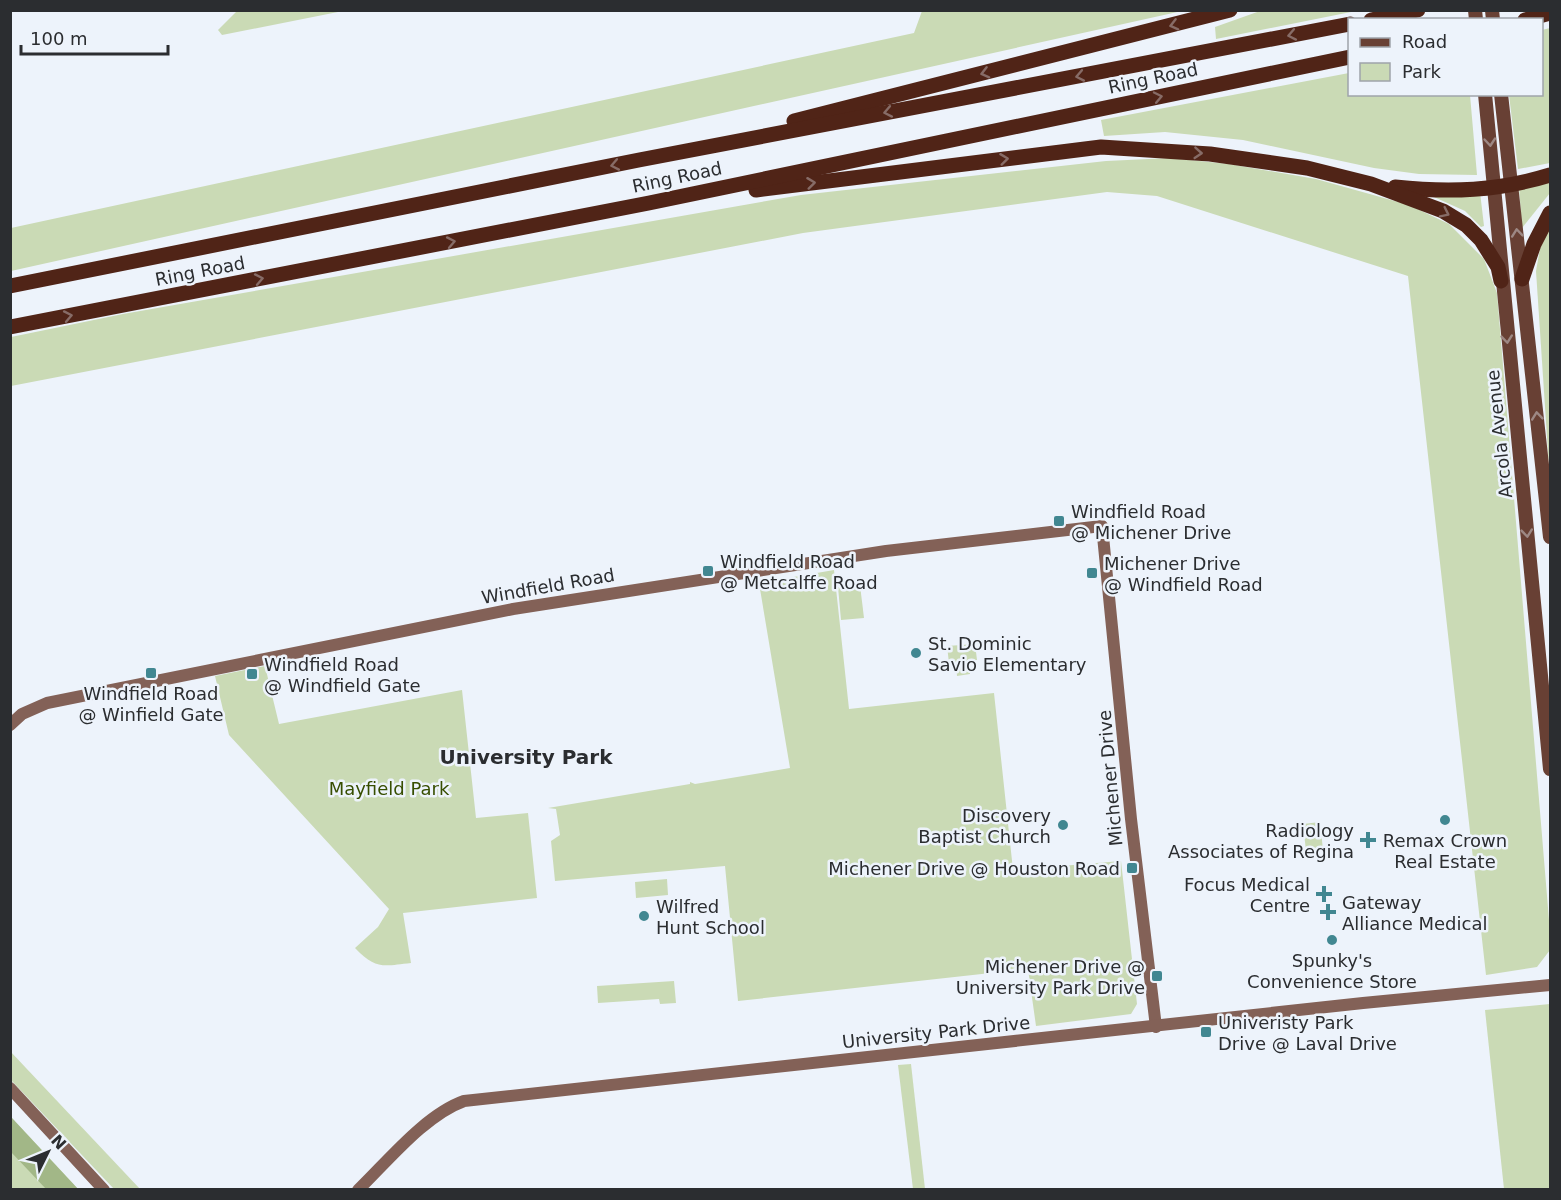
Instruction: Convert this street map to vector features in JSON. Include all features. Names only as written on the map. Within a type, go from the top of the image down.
[{"type":"highway","points":[[639,160],[1230,10]]},
{"type":"highway","points":[[1380,18],[1418,10]]},
{"type":"highway","points":[[1533,18],[1551,13]]},
{"type":"highway","name":"Ring Road","points":[[10,286],[639,160],[1348,24]]},
{"type":"highway","name":"Ring Road","points":[[10,327],[649,203],[1348,57]]},
{"type":"highway","points":[[649,203],[1101,147],[1210,154],[1307,168],[1371,184],[1443,211],[1467,225],[1492,255],[1501,280]]},
{"type":"highway","points":[[1371,184],[1428,190],[1494,189],[1551,175]]},
{"type":"highway","points":[[1522,279],[1534,244],[1551,213]]},
{"type":"main road","name":"Arcola Avenue","points":[[1485,96],[1501,280],[1551,769]]},
{"type":"main road","points":[[1501,96],[1551,537]]},
{"type":"street","name":"Windfield Road","points":[[10,725],[22,714],[47,703],[513,609],[886,551],[1102,526]]},
{"type":"street","name":"Michener Drive","points":[[1102,526],[1131,819],[1156,1027]]},
{"type":"street","name":"University Park Drive","points":[[358,1190],[434,1118],[448,1107],[464,1101],[1551,986]]},
{"type":"street","points":[[10,1088],[104,1190]]},
{"type":"green space","points":[[238,10],[343,11],[222,35],[218,30]]},
{"type":"green space","points":[[922,11],[1182,11],[11,271],[11,228],[914,33]]},
{"type":"green space","points":[[1260,11],[1356,11],[1216,39],[1215,27]]},
{"type":"green space","points":[[1550,28],[1550,163],[1518,169],[1509,96],[1543,96],[1543,30]]},
{"type":"green space","points":[[1348,73],[1348,96],[1470,96],[1477,175],[1419,174],[1374,168],[1243,140],[1165,132],[1104,136],[1101,120]]},
{"type":"green space","points":[[1170,158],[1229,164],[1316,179],[1409,205],[1449,224],[1484,259],[1497,293],[1550,932],[1550,950],[1537,967],[1486,975],[1408,276],[1157,196],[1107,192],[803,233],[11,386],[11,337],[123,314],[801,195],[1106,161]]},
{"type":"green space","points":[[1550,179],[1550,193],[1522,228],[1519,187]]},
{"type":"green space","points":[[1480,192],[1484,226],[1481,227],[1465,211],[1434,197]]},
{"type":"green space","points":[[1550,226],[1550,482],[1536,271],[1541,243]]},
{"type":"green space","name":"University Park","points":[[834,570],[849,709],[994,693],[1013,870],[1121,861],[1137,1004],[1131,1014],[1036,1026],[1028,969],[738,1001],[725,866],[555,881],[551,841],[560,835],[556,809],[548,808],[690,784],[690,782],[695,784],[790,768],[759,583]]},
{"type":"green space","points":[[860,585],[864,618],[841,620],[838,587]]},
{"type":"green space","points":[[975,644],[977,660],[969,661],[970,674],[957,676],[956,663],[949,663],[947,646]]},
{"type":"green space","name":"Mayfield Park","points":[[265,666],[279,724],[462,690],[476,818],[528,813],[537,898],[403,913],[411,963],[380,965],[362,955],[355,948],[378,927],[389,909],[229,735],[215,676]]},
{"type":"green space","points":[[1320,822],[1323,850],[1306,851],[1303,824]]},
{"type":"green space","points":[[667,879],[668,895],[636,898],[635,882]]},
{"type":"green space","points":[[674,981],[676,1003],[660,1004],[659,999],[598,1003],[597,986]]},
{"type":"green space","points":[[1550,1004],[1550,1189],[1504,1189],[1485,1010]]},
{"type":"green space","points":[[10,1051],[140,1189],[114,1189],[11,1080]]},
{"type":"green space","points":[[911,1064],[925,1189],[913,1189],[898,1065]]},
{"type":"green space","points":[[11,1117],[78,1189],[11,1189]]},
{"type":"green space","points":[[11,1117],[78,1189],[46,1189],[11,1152]]},
{"type":"place","name":"Windfield Road @ Michener Drive","points":[[1059,521]]},
{"type":"place","name":"Windfield Road @ Metcalffe Road","points":[[708,571]]},
{"type":"place","name":"Michener Drive @ Windfield Road","points":[[1092,573]]},
{"type":"place","name":"St. Dominic Savio Elementary","points":[[916,653]]},
{"type":"place","name":"Windfield Road @ Winfield Gate","points":[[151,673]]},
{"type":"place","name":"Windfield Road @ Windfield Gate","points":[[252,674]]},
{"type":"place","name":"Remax Crown Real Estate","points":[[1445,820]]},
{"type":"place","name":"Discovery Baptist Church","points":[[1063,825]]},
{"type":"place","name":"Radiology Associates of Regina","points":[[1368,840]]},
{"type":"place","name":"Michener Drive @ Houston Road","points":[[1132,868]]},
{"type":"place","name":"Focus Medical Centre","points":[[1324,894]]},
{"type":"place","name":"Gateway Alliance Medical","points":[[1328,912]]},
{"type":"place","name":"Wilfred Hunt School","points":[[644,916]]},
{"type":"place","name":"Spunky's Convenience Store","points":[[1332,940]]},
{"type":"place","name":"Michener Drive @ University Park Drive","points":[[1157,976]]},
{"type":"place","name":"Univeristy Park Drive @ Laval Drive","points":[[1206,1032]]},
{"type":"district","name":"University Park","points":[[526,757]]}]
